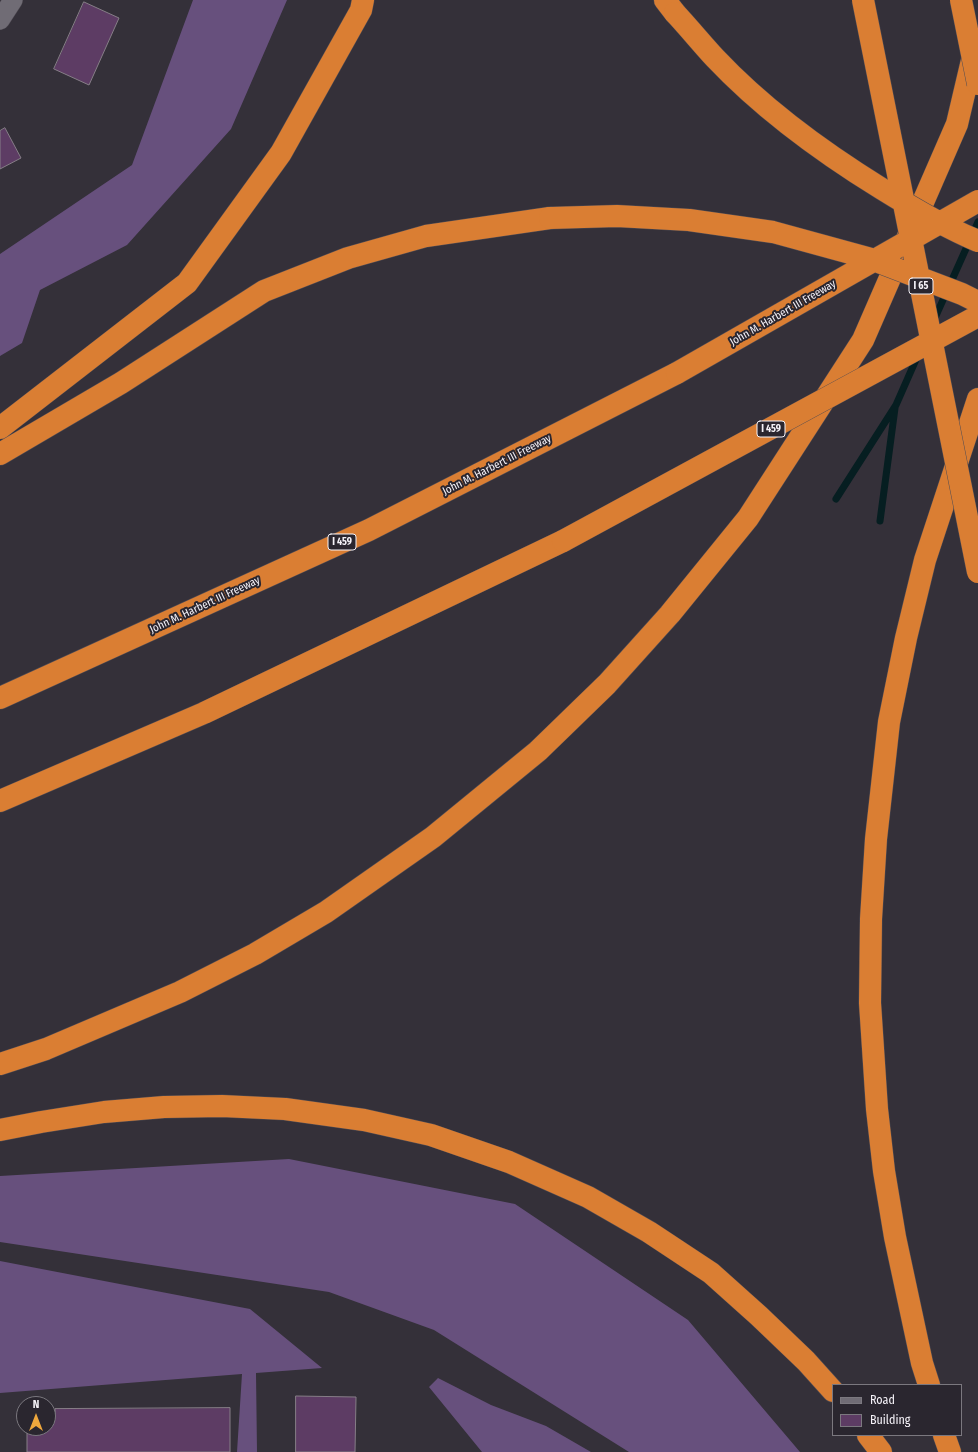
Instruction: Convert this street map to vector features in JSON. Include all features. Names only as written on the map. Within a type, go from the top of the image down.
[{"type":"highway","points":[[0,428],[187,283],[281,153],[361,10],[363,0]]},
{"type":"highway","name":"I 65","points":[[863,0],[978,572]]},
{"type":"highway","points":[[961,0],[978,84]]},
{"type":"highway","points":[[670,6],[716,59],[758,99],[801,134],[844,165],[906,204],[978,241]]},
{"type":"highway","points":[[0,1064],[46,1049],[180,992],[255,954],[326,912],[433,837],[538,751],[607,684],[670,614],[748,518],[863,340],[957,124],[978,36]]},
{"type":"highway","name":"John M. Harbert III Freeway","points":[[0,698],[370,530],[677,373],[978,201]]},
{"type":"highway","points":[[0,454],[121,382],[264,291],[348,258],[426,236],[550,218],[617,216],[689,220],[773,232],[868,258],[962,294],[978,302]]},
{"type":"highway","name":"I 459","points":[[0,801],[204,713],[563,541],[978,316]]},
{"type":"highway","points":[[929,1384],[922,1363],[895,1237],[884,1171],[877,1109],[870,1003],[871,919],[876,839],[889,722],[904,645],[925,560],[978,399]]},
{"type":"highway","points":[[0,1130],[104,1112],[164,1107],[222,1106],[285,1109],[364,1120],[431,1135],[509,1162],[588,1197],[649,1232],[710,1273],[780,1336],[806,1361],[832,1390]]},
{"type":"highway","points":[[869,1436],[881,1452]]},
{"type":"highway","points":[[944,1436],[950,1452]]},
{"type":"street","points":[[0,20],[13,0]]},
{"type":"shaded area","points":[[193,0],[287,0],[231,129],[127,245],[40,290],[22,343],[0,356],[0,254],[132,165]]},
{"type":"shaded area","points":[[289,1159],[515,1204],[688,1320],[800,1452],[629,1452],[434,1330],[329,1292],[0,1242],[0,1176]]},
{"type":"shaded area","points":[[0,1261],[250,1309],[322,1368],[256,1373],[257,1452],[237,1452],[242,1374],[0,1393]]},
{"type":"shaded area","points":[[438,1378],[491,1405],[546,1426],[591,1452],[482,1452],[429,1387]]},
{"type":"building","points":[[84,2],[119,18],[89,85],[54,69]]},
{"type":"building","points":[[5,128],[21,158],[0,169],[0,131]]},
{"type":"building","points":[[296,1396],[356,1397],[355,1452],[296,1452]]},
{"type":"building","points":[[230,1408],[230,1452],[27,1452],[27,1436],[56,1436],[56,1409]]},
{"type":"waterway","points":[[934,320],[978,222]]},
{"type":"waterway","points":[[836,499],[896,405],[918,355]]},
{"type":"waterway","points":[[880,521],[895,408]]}]
